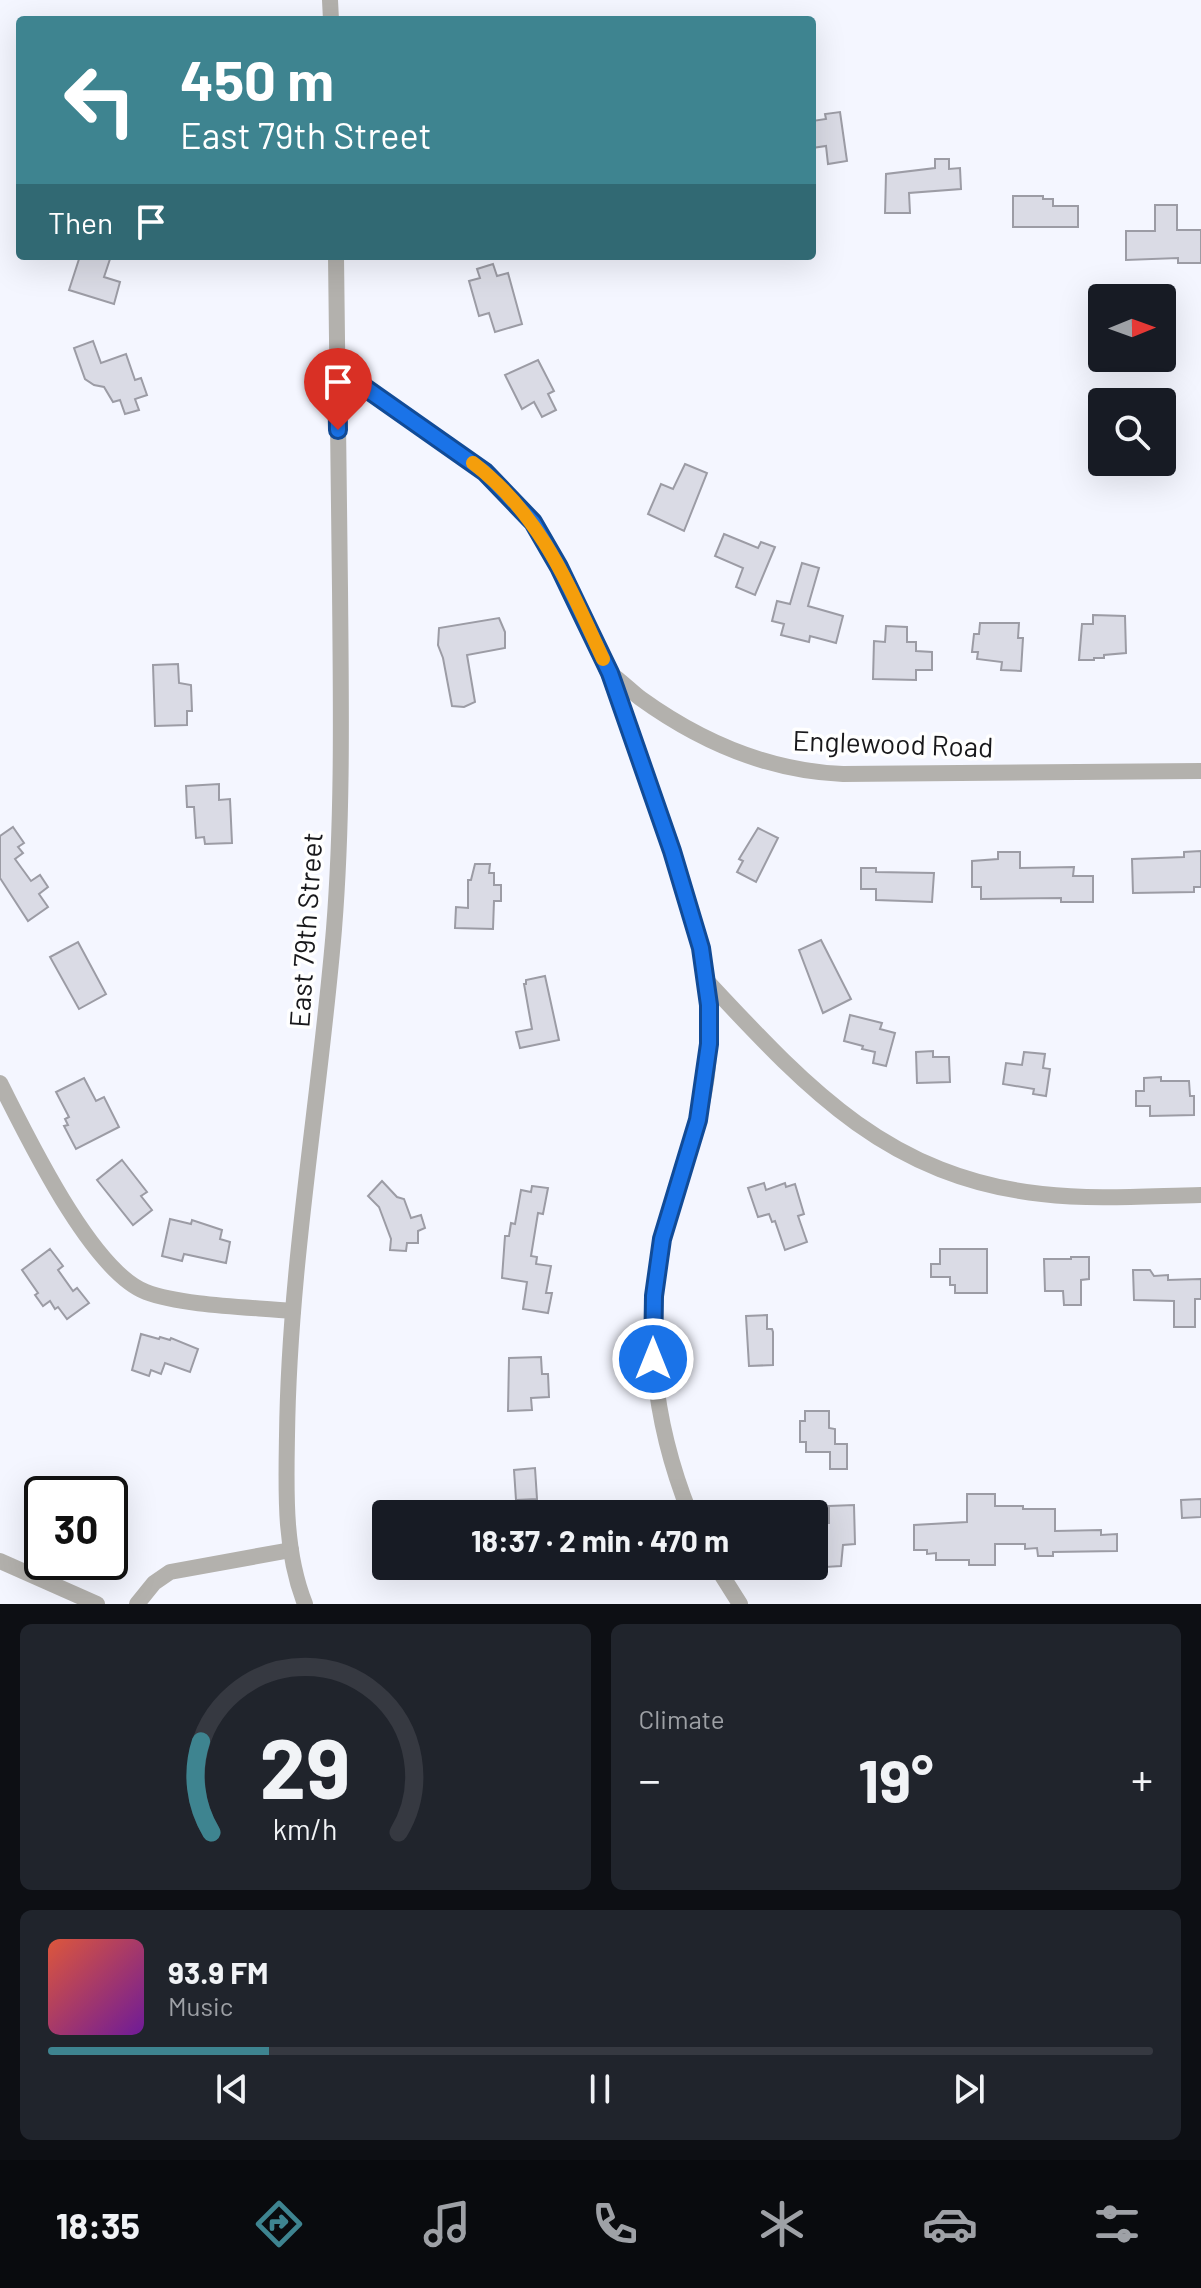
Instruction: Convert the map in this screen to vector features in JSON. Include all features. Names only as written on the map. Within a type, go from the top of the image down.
[{"type":"street","name":"East 79th Street","points":[[305,1604],[291,1550],[286,1464],[293,1311],[327,1014],[339,851],[342,748],[336,260]]},
{"type":"street","points":[[337,368],[469,459],[510,495],[543,538],[610,673],[676,863],[701,948],[709,1044],[698,1120],[662,1239],[653,1312],[653,1359],[660,1416],[685,1500]]},
{"type":"street","name":"Englewood Road","points":[[610,673],[638,696],[715,744],[755,760],[796,769],[843,774],[1201,771]]},
{"type":"street","points":[[706,980],[778,1057],[835,1108],[871,1134],[939,1170],[996,1187],[1045,1195],[1201,1195]]},
{"type":"street","points":[[0,1083],[44,1168],[101,1256],[116,1273],[142,1290],[164,1297],[293,1311]]},
{"type":"street","points":[[137,1604],[154,1583],[170,1572],[291,1550]]},
{"type":"street","points":[[0,1561],[97,1604]]},
{"type":"street","points":[[725,1580],[740,1604]]},
{"type":"building","points":[[840,112],[847,161],[828,164],[826,146],[816,147],[816,120],[826,119],[825,114]]},
{"type":"building","points":[[935,159],[949,159],[949,169],[960,168],[961,189],[909,193],[910,213],[885,213],[886,174],[935,168]]},
{"type":"building","points":[[1013,196],[1043,196],[1043,199],[1053,199],[1053,206],[1078,206],[1078,227],[1013,227]]},
{"type":"building","points":[[1155,205],[1177,205],[1177,230],[1201,230],[1201,263],[1178,263],[1178,258],[1126,260],[1126,231],[1155,231]]},
{"type":"building","points":[[79,260],[110,260],[104,277],[120,282],[114,304],[69,290]]},
{"type":"building","points":[[493,264],[497,276],[508,273],[522,324],[495,332],[489,313],[479,316],[469,281],[480,278],[477,269]]},
{"type":"building","points":[[93,341],[101,363],[126,354],[135,380],[141,378],[147,395],[135,399],[139,410],[125,414],[120,400],[113,402],[104,387],[85,379],[74,348]]},
{"type":"building","points":[[538,360],[554,391],[548,394],[556,410],[542,417],[534,402],[522,409],[505,375]]},
{"type":"building","points":[[685,464],[707,473],[684,531],[648,514],[661,484],[673,489]]},
{"type":"building","points":[[724,534],[758,548],[761,542],[775,547],[755,595],[736,587],[743,568],[715,556]]},
{"type":"building","points":[[802,563],[819,568],[808,606],[843,616],[836,643],[810,636],[809,642],[781,635],[784,624],[772,621],[777,601],[790,604]]},
{"type":"building","points":[[1093,615],[1125,616],[1126,653],[1079,660],[1082,624],[1093,624]]},
{"type":"building","points":[[499,618],[505,632],[505,648],[467,655],[475,702],[464,707],[452,706],[438,645],[439,628]]},
{"type":"building","points":[[980,623],[1019,623],[1018,638],[1023,638],[1021,671],[1001,670],[1002,662],[977,659],[978,652],[972,652],[974,634],[979,634]]},
{"type":"building","points":[[886,626],[907,627],[907,642],[916,642],[916,651],[932,652],[932,670],[916,670],[916,680],[873,679],[874,641],[885,642]]},
{"type":"building","points":[[178,664],[179,683],[191,685],[192,711],[187,711],[187,725],[155,726],[153,665]]},
{"type":"building","points":[[219,784],[219,800],[230,799],[232,843],[205,844],[204,837],[196,838],[194,807],[187,807],[186,786]]},
{"type":"building","points":[[13,827],[24,843],[18,847],[23,853],[15,859],[31,881],[40,875],[48,887],[39,894],[48,907],[28,921],[0,878],[0,836]]},
{"type":"building","points":[[758,828],[778,838],[756,882],[737,872],[743,861],[739,859]]},
{"type":"building","points":[[1201,851],[1201,887],[1194,887],[1194,892],[1133,893],[1132,859],[1184,857],[1184,852]]},
{"type":"building","points":[[998,852],[1020,852],[1020,868],[1074,867],[1073,876],[1093,876],[1093,902],[1061,902],[1061,898],[981,899],[981,887],[972,887],[972,861],[998,859]]},
{"type":"building","points":[[475,864],[490,864],[489,873],[494,873],[494,885],[501,885],[501,901],[494,901],[493,929],[455,928],[456,907],[468,908],[468,880],[471,880]]},
{"type":"building","points":[[861,868],[876,868],[876,872],[934,873],[932,902],[876,900],[876,889],[861,889]]},
{"type":"building","points":[[821,940],[851,999],[823,1013],[799,950]]},
{"type":"building","points":[[78,942],[106,994],[79,1009],[50,957]]},
{"type":"building","points":[[545,976],[559,1040],[520,1048],[516,1032],[532,1029],[524,984],[526,980]]},
{"type":"building","points":[[850,1015],[882,1023],[880,1029],[895,1033],[886,1066],[873,1063],[875,1052],[844,1041]]},
{"type":"building","points":[[933,1051],[933,1057],[949,1057],[950,1082],[917,1083],[916,1052]]},
{"type":"building","points":[[1024,1052],[1045,1054],[1043,1068],[1050,1069],[1046,1096],[1033,1094],[1034,1089],[1003,1084],[1006,1063],[1022,1065]]},
{"type":"building","points":[[1161,1077],[1161,1081],[1189,1081],[1190,1096],[1194,1096],[1194,1115],[1150,1116],[1150,1106],[1136,1106],[1136,1091],[1144,1091],[1144,1078]]},
{"type":"building","points":[[84,1078],[96,1101],[104,1097],[119,1127],[76,1149],[64,1126],[68,1125],[65,1119],[69,1117],[56,1092]]},
{"type":"building","points":[[122,1160],[147,1192],[141,1196],[152,1210],[133,1225],[97,1180]]},
{"type":"building","points":[[382,1181],[397,1197],[404,1199],[411,1218],[421,1215],[425,1228],[418,1231],[418,1243],[407,1243],[406,1251],[390,1250],[391,1239],[379,1207],[368,1196]]},
{"type":"building","points":[[764,1183],[766,1190],[785,1183],[786,1187],[795,1184],[804,1214],[798,1216],[807,1242],[785,1250],[775,1221],[772,1222],[769,1214],[758,1217],[748,1188]]},
{"type":"building","points":[[532,1186],[548,1188],[543,1214],[538,1213],[531,1256],[537,1257],[536,1264],[551,1266],[546,1293],[552,1293],[548,1313],[523,1309],[527,1282],[502,1278],[505,1236],[509,1236],[511,1223],[515,1224],[521,1190],[531,1192]]},
{"type":"building","points":[[170,1219],[191,1224],[192,1220],[222,1230],[220,1239],[230,1242],[226,1263],[184,1254],[182,1261],[162,1256]]},
{"type":"building","points":[[50,1249],[63,1266],[58,1270],[73,1291],[77,1288],[89,1303],[67,1319],[50,1301],[43,1306],[22,1270]]},
{"type":"building","points":[[940,1249],[987,1249],[987,1293],[955,1293],[950,1277],[931,1277],[931,1264],[940,1264]]},
{"type":"building","points":[[1089,1257],[1089,1279],[1081,1280],[1081,1305],[1064,1305],[1063,1291],[1045,1291],[1044,1259]]},
{"type":"building","points":[[1133,1270],[1150,1270],[1154,1276],[1168,1275],[1168,1280],[1201,1279],[1201,1299],[1195,1299],[1195,1327],[1174,1327],[1174,1301],[1134,1300]]},
{"type":"building","points":[[767,1315],[767,1329],[773,1332],[773,1365],[749,1366],[746,1316]]},
{"type":"building","points":[[141,1334],[159,1339],[171,1338],[198,1349],[190,1372],[165,1363],[161,1374],[151,1370],[149,1376],[132,1370]]},
{"type":"building","points":[[541,1357],[542,1374],[548,1374],[549,1397],[531,1398],[532,1410],[508,1411],[509,1358]]},
{"type":"building","points":[[805,1411],[829,1411],[829,1428],[835,1429],[835,1444],[847,1444],[847,1469],[830,1469],[830,1452],[806,1452],[806,1442],[800,1442],[800,1421],[805,1421]]},
{"type":"building","points":[[535,1468],[537,1499],[516,1500],[514,1470]]},
{"type":"building","points":[[967,1494],[995,1494],[995,1506],[1055,1509],[1055,1531],[1101,1530],[1101,1535],[1117,1534],[1117,1551],[1053,1552],[1053,1556],[1038,1556],[1037,1548],[1025,1549],[1025,1544],[995,1544],[995,1565],[969,1565],[969,1560],[936,1560],[936,1553],[914,1550],[914,1525],[967,1522]]},
{"type":"building","points":[[1201,1499],[1201,1517],[1182,1518],[1181,1500]]},
{"type":"building","points":[[854,1505],[855,1544],[843,1545],[841,1566],[828,1567],[829,1506]]},
{"type":"slow traffic","points":[[473,463],[502,487],[533,522],[559,567],[603,659]]},
{"type":"route","points":[[338,430],[337,368],[485,472],[533,522],[559,567],[610,673],[659,810],[701,948],[709,1005],[709,1044],[698,1120],[662,1239],[654,1296],[653,1359]]}]
